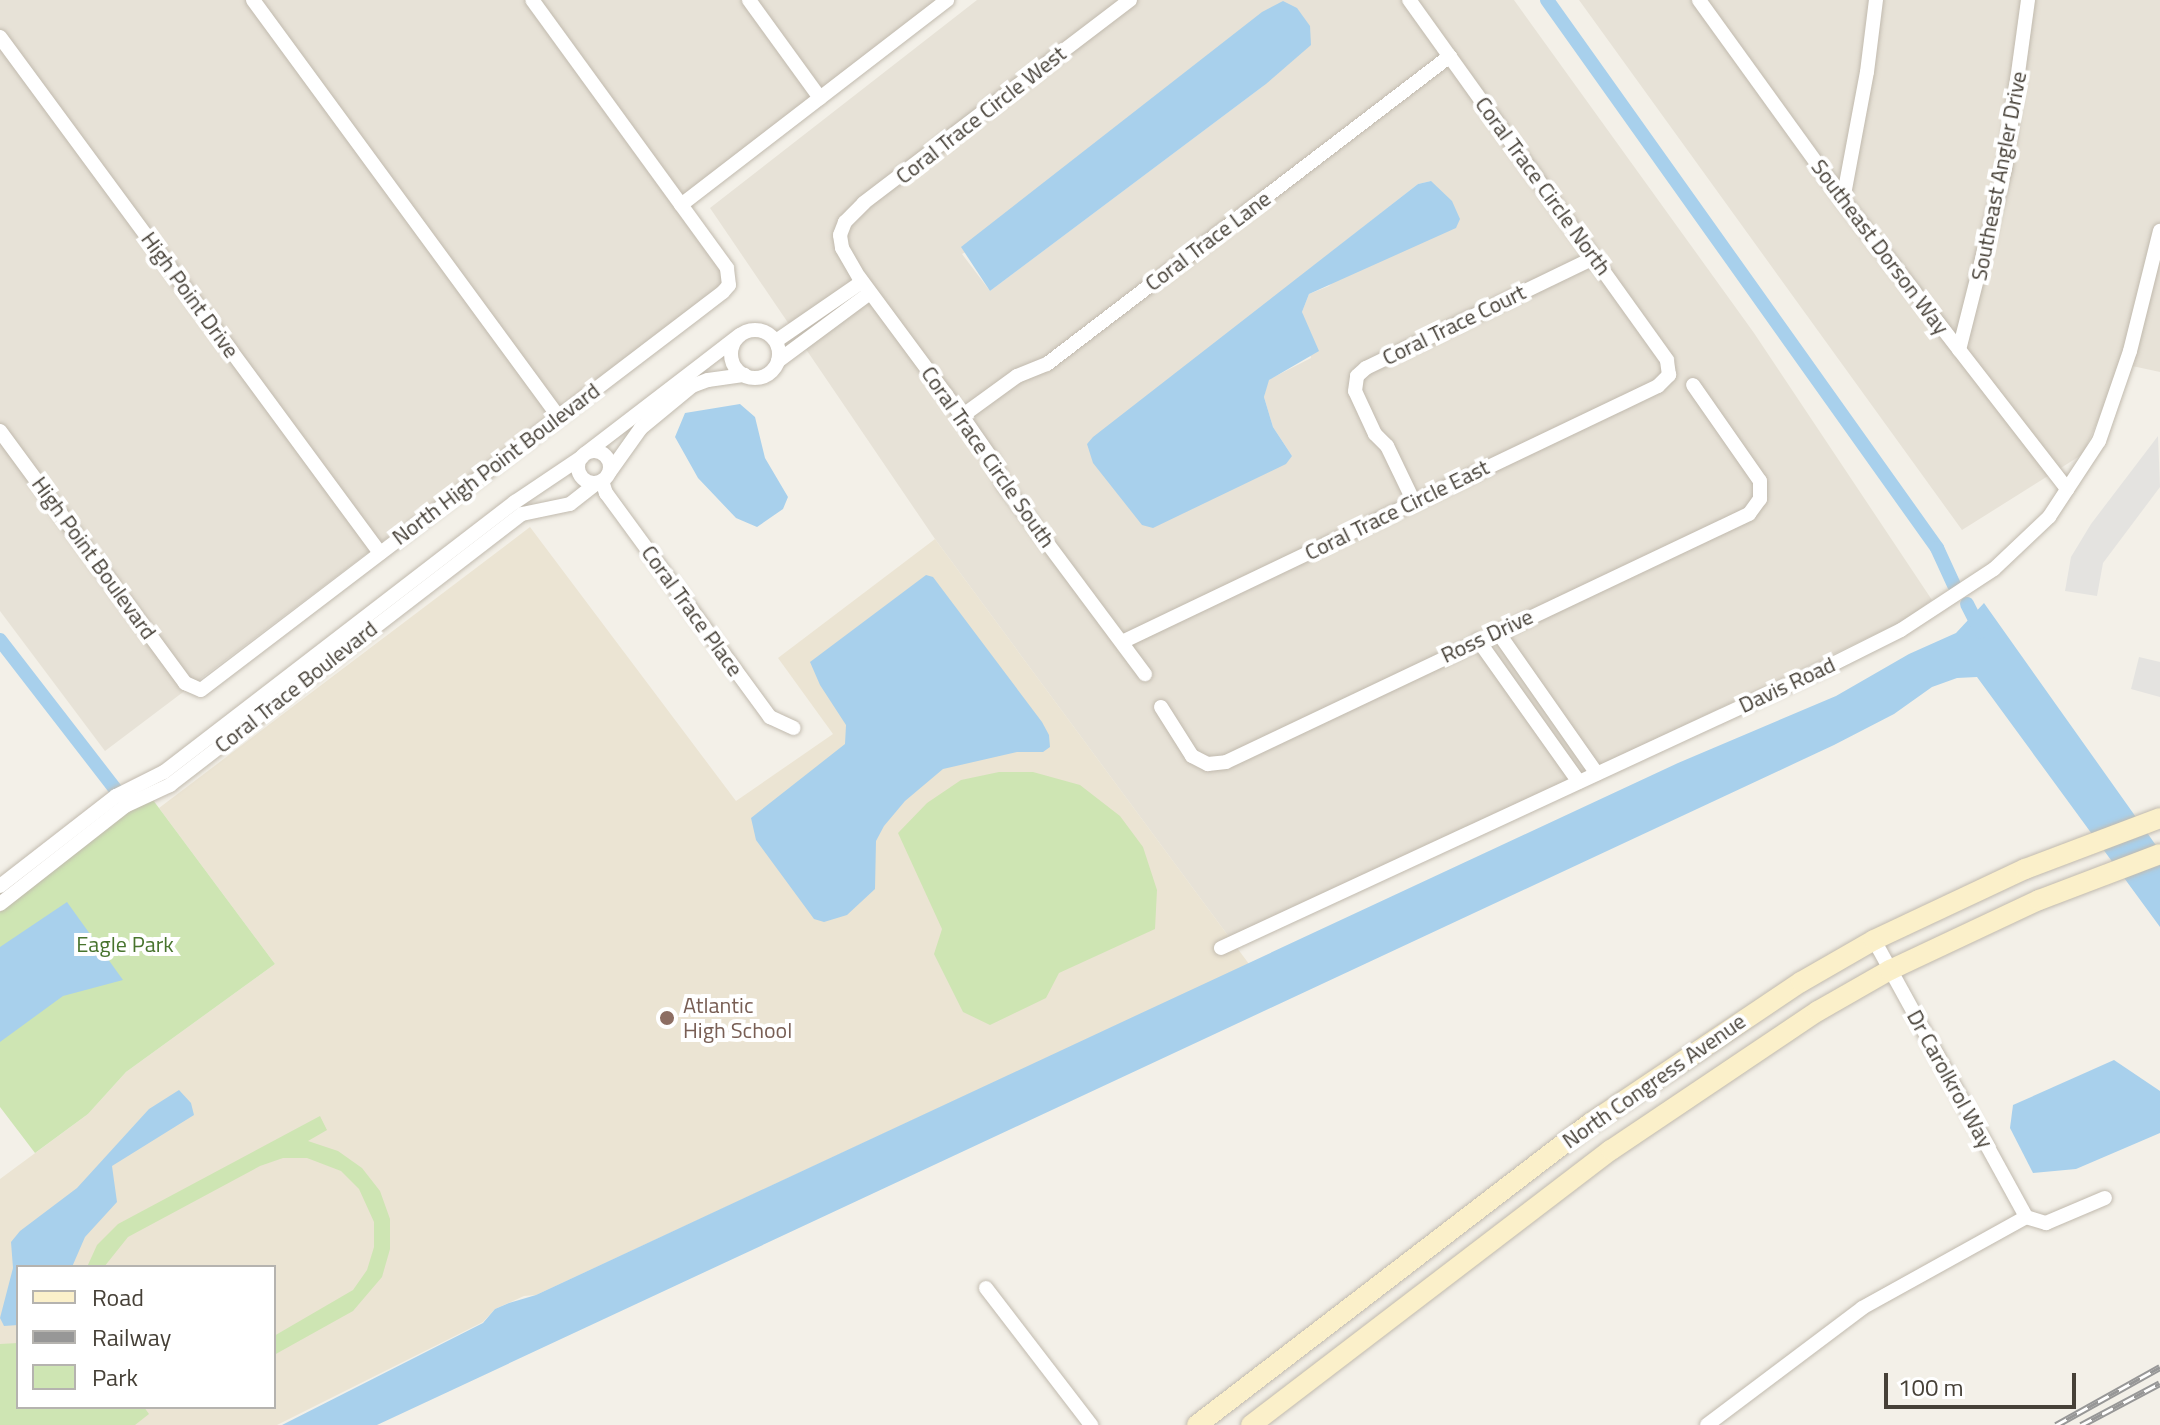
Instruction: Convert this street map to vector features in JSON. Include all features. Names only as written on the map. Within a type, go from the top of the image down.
[{"type":"main road","name":"North Congress Avenue","points":[[1197,1425],[1591,1123],[1748,1016],[1874,940],[2086,843],[2160,818]]},
{"type":"main road","name":"North Congress Avenue","points":[[1251,1425],[1611,1150],[1767,1044],[1890,970],[2098,875],[2160,854]]},
{"type":"street","points":[[253,0],[558,416]]},
{"type":"street","name":"North High Point Boulevard","points":[[185,683],[192,688],[209,687],[729,285],[727,268],[532,0]]},
{"type":"street","points":[[749,0],[820,98]]},
{"type":"street","points":[[681,205],[947,0]]},
{"type":"street","name":"Coral Trace Circle West","points":[[840,235],[845,222],[864,203],[1130,0]]},
{"type":"street","name":"Coral Trace Circle North","points":[[1409,0],[1667,360],[1669,375]]},
{"type":"street","name":"Southeast Dorson Way","points":[[1699,0],[1843,200],[2067,489]]},
{"type":"street","points":[[1843,200],[1859,123],[1876,0]]},
{"type":"street","name":"Southeast Angler Drive","points":[[1959,350],[2005,168],[2028,0]]},
{"type":"street","name":"High Point Drive","points":[[0,37],[380,553]]},
{"type":"street","name":"Coral Trace Lane","points":[[962,416],[1017,376],[1047,364],[1450,56]]},
{"type":"street","name":"Davis Road","points":[[1221,948],[1901,630],[1994,569],[2049,517],[2099,441],[2113,405],[2160,231]]},
{"type":"street","name":"Coral Trace Circle South","points":[[840,235],[842,248],[866,287],[992,459],[1004,485],[1145,674]]},
{"type":"street","name":"Coral Trace Court","points":[[1414,502],[1355,391],[1357,376],[1366,368],[1594,258]]},
{"type":"street","points":[[776,341],[866,287]]},
{"type":"street","name":"Coral Trace Boulevard","points":[[0,904],[125,806],[170,785],[522,514],[570,504],[603,479],[641,428],[692,386],[708,380],[765,376],[778,361],[866,287]]},
{"type":"street","points":[[745,375],[735,366],[731,353],[740,335],[759,330],[776,341]]},
{"type":"street","name":"Coral Trace Boulevard","points":[[0,886],[116,796],[164,772],[515,502],[584,455],[740,335]]},
{"type":"street","points":[[776,341],[778,361]]},
{"type":"street","name":"Coral Trace Circle East","points":[[1122,642],[1658,386],[1669,375]]},
{"type":"street","name":"Ross Drive","points":[[1161,707],[1177,735],[1199,761],[1217,765],[1749,514],[1756,507],[1762,490],[1756,473],[1693,385]]},
{"type":"street","name":"High Point Boulevard","points":[[1,434],[185,683]]},
{"type":"street","name":"Coral Trace Place","points":[[603,479],[586,481],[579,472],[584,455],[597,452],[606,457],[603,479],[606,493],[770,717],[794,728]]},
{"type":"street","points":[[1497,631],[1597,774]]},
{"type":"street","points":[[1478,640],[1579,782]]},
{"type":"street","name":"Dr Carolkrol Way","points":[[1874,940],[2026,1217]]},
{"type":"street","points":[[1707,1425],[1862,1308],[2026,1217],[2046,1223],[2105,1198]]},
{"type":"street","points":[[986,1288],[1091,1425]]},
{"type":"shaded area","points":[[0,0],[950,0],[679,204],[733,277],[105,751],[0,611]]},
{"type":"shaded area","points":[[977,0],[1514,0],[1754,333],[1932,600],[1907,619],[1232,941],[935,539],[710,208]],"holes":[[[1266,84],[990,291],[962,254]],[[1431,181],[1329,286],[1309,294],[1302,312],[1311,358],[1268,380],[1264,397],[1273,427],[1292,456],[1087,444],[1418,184]]]},
{"type":"shaded area","points":[[1579,0],[2160,0],[2160,372],[2123,364],[2083,454],[1962,530]]},
{"type":"shaded area","points":[[2158,436],[2160,487],[2103,563],[2097,596],[2065,591],[2071,557],[2091,524]]},
{"type":"shaded area","name":"Atlantic High School","points":[[530,527],[736,801],[833,734],[778,658],[935,539],[1249,964],[536,1295],[524,1296],[495,1309],[483,1322],[277,1425],[0,1425],[0,1179],[88,1114],[126,1072],[275,964],[159,808]]},
{"type":"shaded area","points":[[2139,657],[2160,662],[2160,697],[2131,689]]},
{"type":"green space","points":[[999,772],[1033,772],[1080,785],[1120,816],[1143,847],[1157,890],[1155,929],[1059,973],[1046,998],[990,1025],[963,1012],[934,954],[942,929],[898,833],[927,803],[961,780]]},
{"type":"green space","name":"Eagle Park","points":[[153,800],[275,964],[126,1072],[88,1114],[35,1153],[0,1107],[0,912],[132,808]]},
{"type":"green space","points":[[320,1116],[327,1130],[308,1141],[338,1151],[362,1168],[380,1191],[390,1219],[390,1249],[382,1277],[353,1311],[276,1354],[276,1335],[353,1290],[367,1270],[374,1247],[374,1222],[359,1189],[341,1171],[307,1158],[283,1158],[260,1166],[128,1237],[106,1265],[88,1265],[97,1245],[118,1224]]},
{"type":"green space","points":[[16,1343],[16,1409],[145,1409],[149,1414],[135,1425],[0,1425],[0,1344]]},
{"type":"water","points":[[1283,1],[1297,8],[1310,26],[1311,45],[1266,84],[990,291],[961,247],[1262,12]]},
{"type":"water","points":[[1431,181],[1452,201],[1460,219],[1456,228],[1309,294],[1302,312],[1319,351],[1269,380],[1264,397],[1273,427],[1292,456],[1286,464],[1153,528],[1142,525],[1093,463],[1087,444],[1418,184]]},
{"type":"water","points":[[740,404],[755,417],[765,458],[788,497],[783,509],[757,527],[736,518],[698,478],[675,437],[685,413]]},
{"type":"water","points":[[926,575],[933,577],[1042,722],[1049,735],[1050,747],[1043,752],[1017,752],[943,769],[905,801],[884,826],[876,841],[875,889],[847,915],[824,922],[814,919],[756,840],[751,818],[845,744],[846,725],[820,685],[810,662]]},
{"type":"water","points":[[1984,603],[2160,851],[2160,927],[1977,677],[1957,678],[1932,687],[1894,714],[1834,745],[377,1425],[282,1425],[483,1323],[495,1309],[536,1295],[1678,763],[1836,696],[1909,654],[1956,633]]},
{"type":"water","points":[[67,902],[123,980],[63,996],[0,1042],[0,947]]},
{"type":"water","points":[[2114,1060],[2160,1091],[2160,1133],[2076,1169],[2033,1173],[2010,1128],[2013,1105]]},
{"type":"water","points":[[179,1090],[191,1103],[194,1115],[112,1166],[117,1202],[85,1237],[73,1265],[16,1265],[16,1325],[4,1326],[0,1318],[13,1268],[11,1242],[20,1231],[77,1188],[149,1109]]},
{"type":"waterway","points":[[1547,0],[1937,548],[1954,585]]},
{"type":"waterway","points":[[1967,604],[1981,632]]},
{"type":"waterway","points":[[0,640],[115,789]]},
{"type":"railway","points":[[2056,1425],[2160,1367]]},
{"type":"railway","points":[[2081,1425],[2160,1383]]},
{"type":"place","name":"Atlantic High School","points":[[667,1018]]}]
